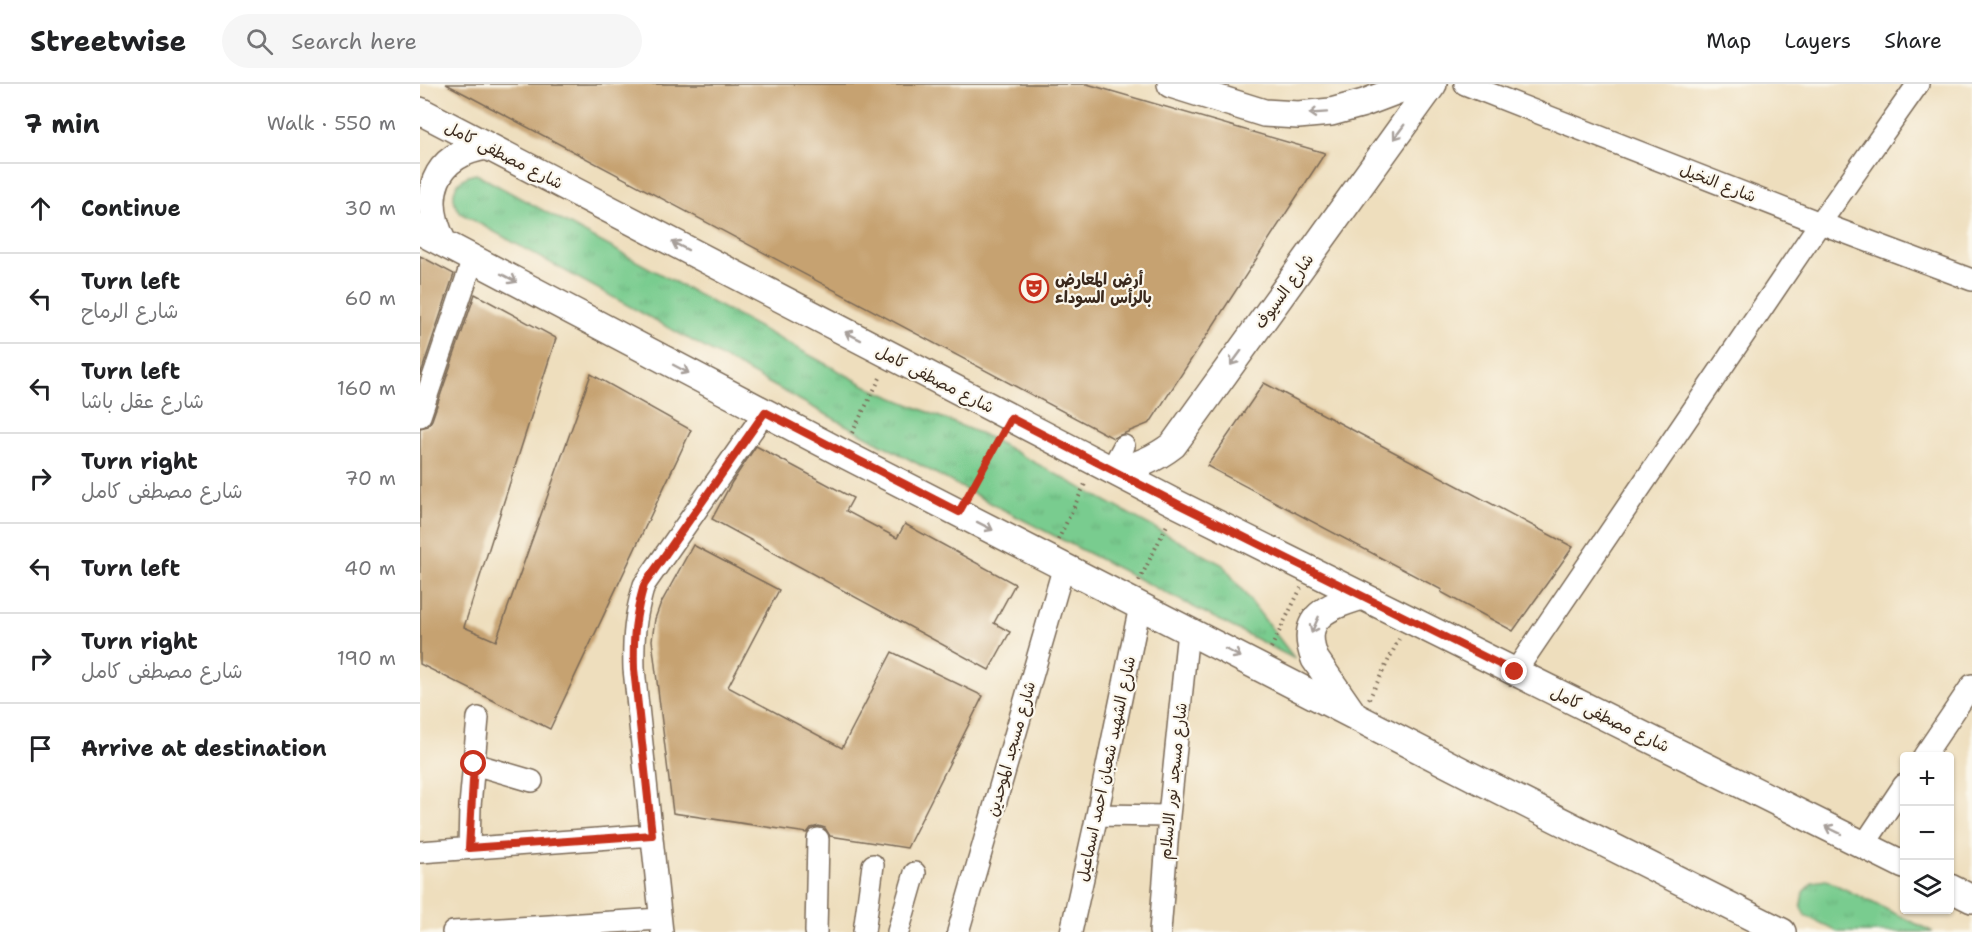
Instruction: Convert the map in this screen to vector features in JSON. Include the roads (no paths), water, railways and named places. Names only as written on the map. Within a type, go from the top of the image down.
[{"type":"main road","points":[[1171,84],[1264,113],[1298,115],[1331,112],[1364,103],[1414,84]]},
{"type":"main road","name":"شارع السيوف","points":[[1107,468],[1141,464],[1173,445],[1433,84]]},
{"type":"main road","name":"شارع مصطفى كامل","points":[[420,111],[1107,468],[1900,863]]},
{"type":"main road","points":[[487,146],[470,148],[455,155],[442,166],[433,180],[429,196],[429,213],[434,229],[431,237],[842,453],[1188,631],[1782,932]]},
{"type":"main road","points":[[1357,717],[1315,659],[1310,635],[1313,626],[1325,610],[1333,605],[1362,596]]},
{"type":"main road","points":[[1954,890],[1972,899]]},
{"type":"street","name":"شارع النخيل","points":[[1466,84],[1972,280]]},
{"type":"street","points":[[1515,672],[1820,223],[1918,84]]},
{"type":"street","points":[[420,416],[473,259]]},
{"type":"street","points":[[453,932],[661,925],[634,669],[633,642],[636,613],[644,585],[765,412]]},
{"type":"street","points":[[1107,468],[1124,446]]},
{"type":"street","name":"شارع مسجد الموحدين","points":[[958,932],[1056,562]]},
{"type":"street","name":"شارع الشهيد شعبان احمد اسماعيل","points":[[1071,932],[1097,815],[1135,603]]},
{"type":"street","name":"شارع مسجد نور الاسلام","points":[[1160,932],[1188,631]]},
{"type":"street","points":[[1927,752],[1972,685]]},
{"type":"street","points":[[469,848],[478,718]]},
{"type":"street","points":[[474,764],[532,781]]},
{"type":"street","points":[[1864,845],[1900,792]]},
{"type":"street","points":[[1097,815],[1169,816]]},
{"type":"street","points":[[420,852],[652,835]]},
{"type":"street","points":[[816,932],[818,839]]},
{"type":"street","points":[[864,932],[873,865]]},
{"type":"street","points":[[898,932],[915,873]]},
{"type":"place","name":"أرض المعارض بالرأس السوداء","points":[[1034,288]]}]
